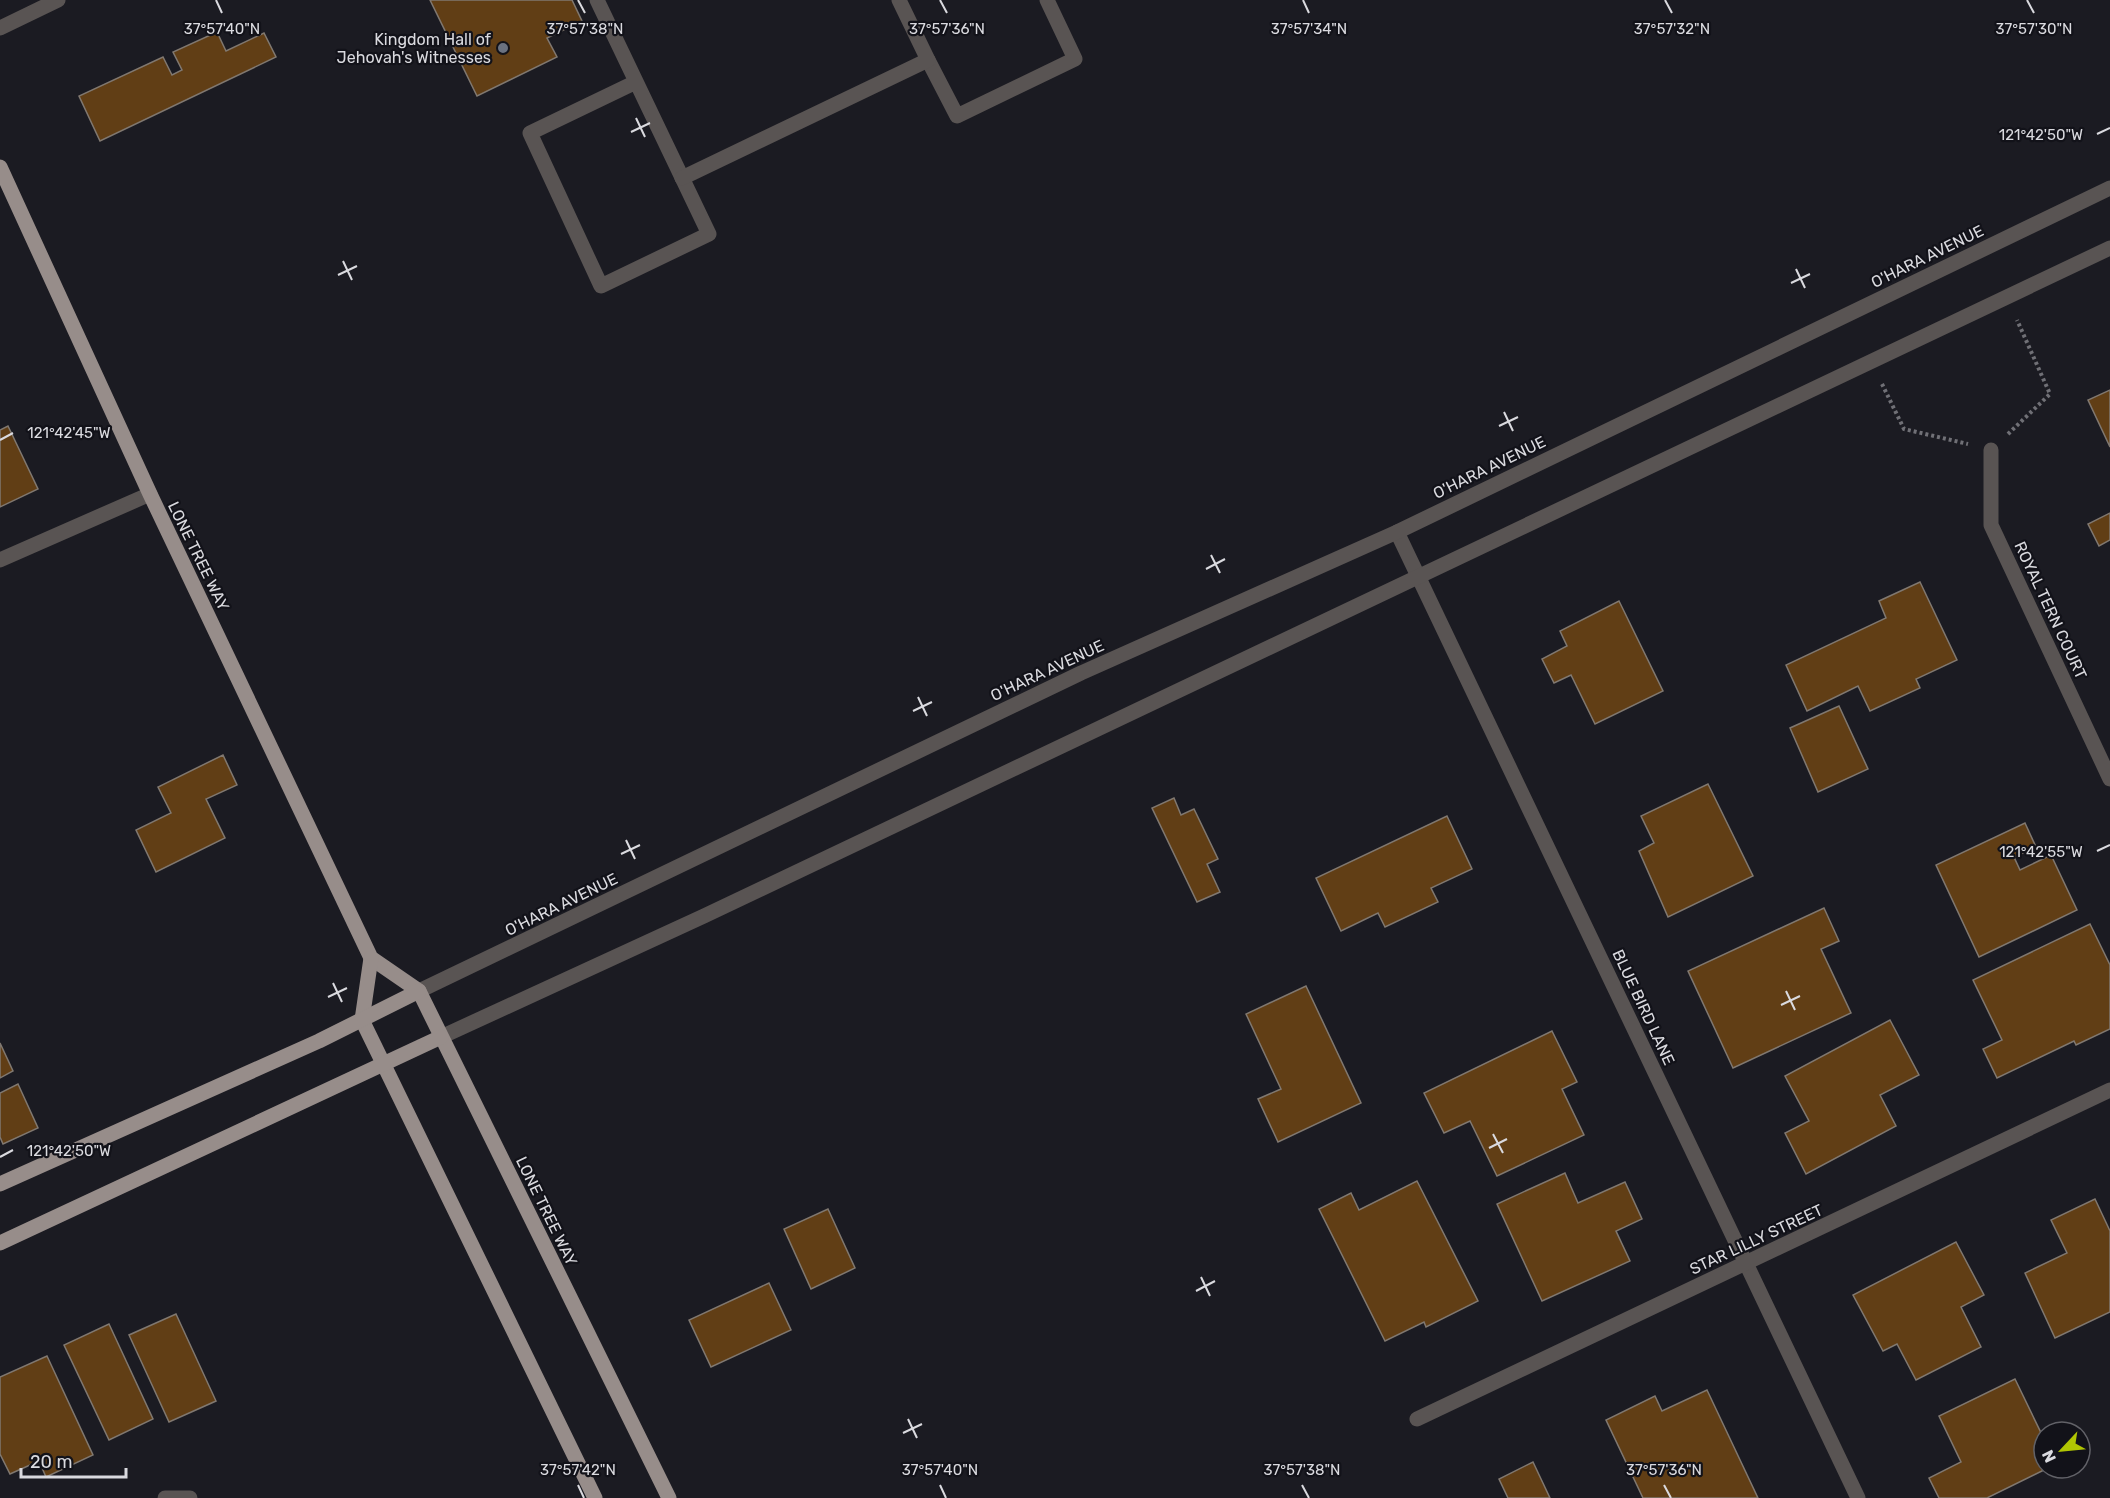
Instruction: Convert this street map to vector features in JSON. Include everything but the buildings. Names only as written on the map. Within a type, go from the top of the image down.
[{"type":"main road","name":"LONE TREE WAY","points":[[0,167],[150,494],[371,958],[419,991],[669,1498]]},
{"type":"main road","points":[[371,958],[362,1020],[595,1498]]},
{"type":"main road","name":"O'HARA AVENUE","points":[[0,1183],[362,1020],[419,991]]},
{"type":"main road","points":[[0,1243],[441,1037]]},
{"type":"street","points":[[0,28],[58,0]]},
{"type":"street","points":[[597,0],[709,234],[601,286],[530,133],[636,82]]},
{"type":"street","points":[[899,0],[957,116],[1075,58],[1047,0]]},
{"type":"street","points":[[682,178],[928,60]]},
{"type":"street","name":"O'HARA AVENUE","points":[[419,991],[1081,673],[1397,532],[2110,188]]},
{"type":"street","points":[[441,1037],[704,916],[2110,248]]},
{"type":"street","name":"ROYAL TERN COURT","points":[[1991,450],[1991,525],[2110,779]]},
{"type":"street","points":[[0,560],[150,494]]},
{"type":"street","name":"BLUE BIRD LANE","points":[[1397,532],[1858,1498]]},
{"type":"street","name":"STAR LILLY STREET","points":[[1417,1419],[2110,1090]]},
{"type":"street","points":[[165,1498],[190,1498]]},
{"type":"path","points":[[1871,363],[1904,429],[1991,450],[2050,394],[2007,297]]},
{"type":"place","name":"Kingdom Hall of Jehovah's Witnesses","points":[[503,48]]}]
